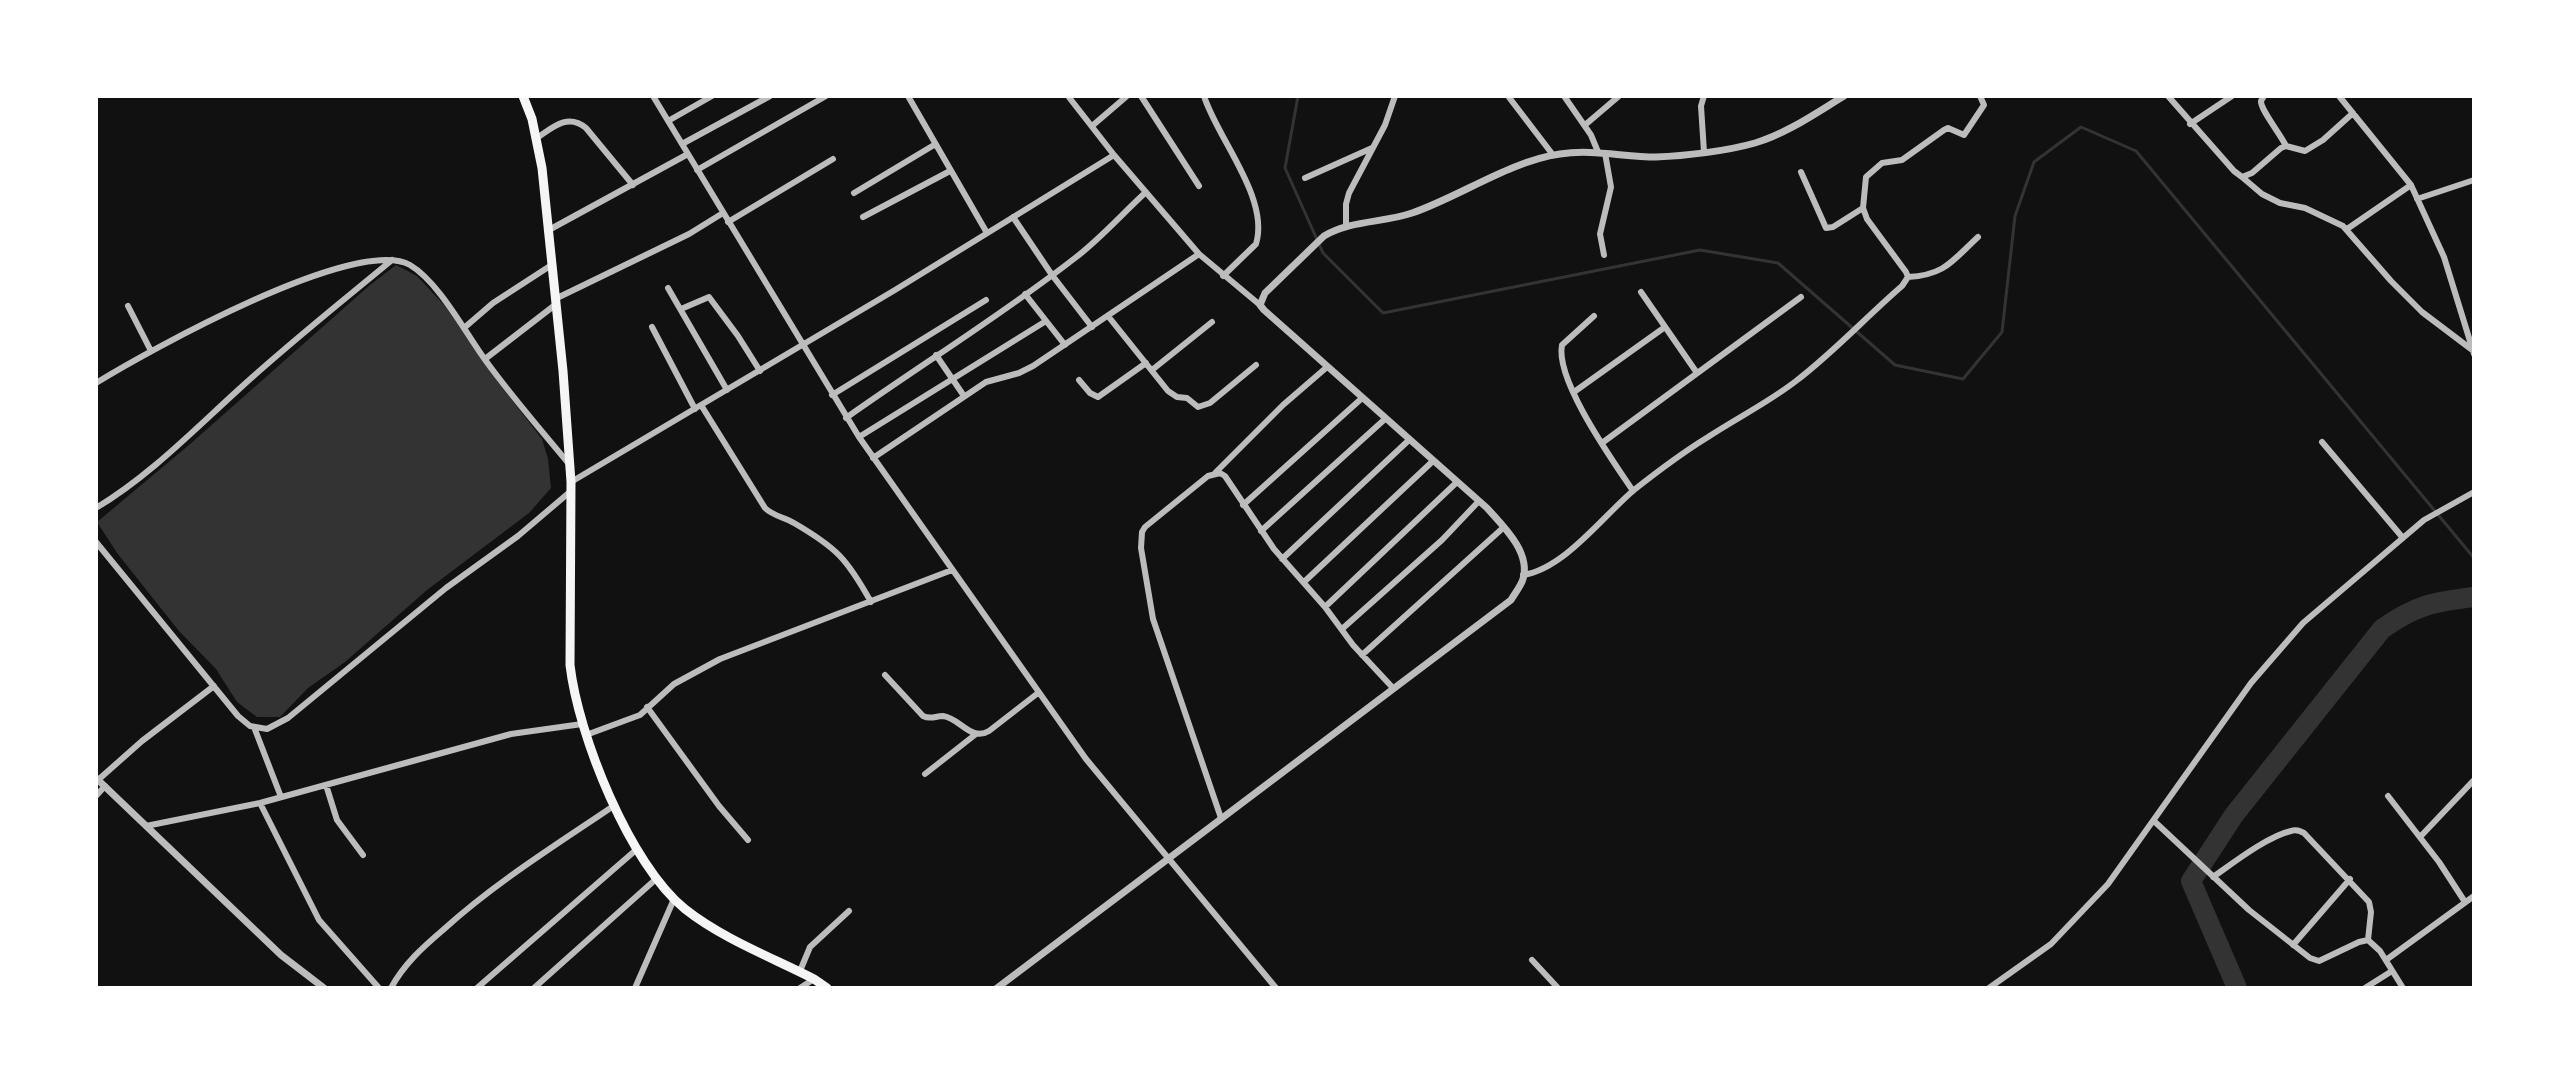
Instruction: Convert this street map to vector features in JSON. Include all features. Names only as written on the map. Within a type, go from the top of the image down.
[{"type":"highway","points":[[523,96],[537,138],[563,371],[571,486],[570,665],[573,689],[582,724],[615,805],[636,849],[674,899],[710,926],[814,979],[827,988]]},
{"type":"street","points":[[653,96],[802,346],[873,458],[1086,759],[1276,988]]},
{"type":"street","points":[[668,121],[712,96]]},
{"type":"street","points":[[682,144],[770,96]]},
{"type":"street","points":[[697,170],[826,96]]},
{"type":"street","points":[[908,96],[934,145],[987,233]]},
{"type":"street","points":[[997,988],[1511,600],[1524,575],[1525,562],[1511,535],[1504,527],[1479,501],[1327,368],[1260,305],[1199,254],[1113,155],[1068,96]]},
{"type":"street","points":[[1092,126],[1127,96]]},
{"type":"street","points":[[1141,96],[1199,186]]},
{"type":"street","points":[[1204,96],[1244,175],[1258,223],[1256,244],[1223,276]]},
{"type":"street","points":[[1346,226],[1346,204],[1349,193],[1385,125],[1395,96]]},
{"type":"street","points":[[1508,96],[1553,155]]},
{"type":"street","points":[[1564,96],[1585,124],[1602,153],[1611,187],[1600,234],[1604,255]]},
{"type":"street","points":[[1585,124],[1619,96]]},
{"type":"street","points":[[1704,96],[1701,106],[1704,152]]},
{"type":"street","points":[[1260,305],[1265,293],[1312,246],[1324,236],[1346,226],[1410,214],[1538,159],[1553,155],[1602,153],[1656,157],[1756,143],[1806,119],[1844,96]]},
{"type":"street","points":[[1908,277],[1867,219],[1863,208],[1864,184],[1869,172],[1882,163],[1902,160],[1948,128],[1964,135],[1984,105],[1980,96]]},
{"type":"street","points":[[2168,96],[2234,171],[2262,194],[2280,203],[2320,213],[2347,229],[2391,281],[2422,312],[2473,352]]},
{"type":"street","points":[[2190,123],[2232,96]]},
{"type":"street","points":[[2264,96],[2261,109],[2279,131],[2286,146]]},
{"type":"street","points":[[2339,96],[2411,185],[2444,257],[2473,352]]},
{"type":"street","points":[[2286,146],[2305,151],[2323,140],[2353,113]]},
{"type":"street","points":[[537,138],[564,121],[576,121],[586,128],[633,185]]},
{"type":"street","points":[[854,193],[934,145]]},
{"type":"street","points":[[2242,177],[2252,173],[2286,146]]},
{"type":"street","points":[[1305,178],[1372,147]]},
{"type":"street","points":[[547,231],[688,154]]},
{"type":"street","points":[[96,542],[238,716],[254,727],[267,729],[288,718],[446,588],[518,536],[571,486],[1113,155]]},
{"type":"street","points":[[728,222],[833,159]]},
{"type":"street","points":[[863,217],[950,171]]},
{"type":"street","points":[[1801,172],[1826,228],[1833,227],[1863,208]]},
{"type":"street","points":[[2417,199],[2474,180]]},
{"type":"street","points":[[2347,229],[2411,185]]},
{"type":"street","points":[[846,418],[988,322],[1078,256],[1146,192]]},
{"type":"street","points":[[484,359],[555,302],[689,234],[723,213]]},
{"type":"street","points":[[1013,217],[1052,275],[1092,327]]},
{"type":"street","points":[[1908,277],[1928,276],[1940,271],[1978,237]]},
{"type":"street","points":[[873,458],[986,382],[1027,370],[1199,254]]},
{"type":"street","points":[[96,508],[139,476],[281,351],[392,260]]},
{"type":"street","points":[[96,382],[205,321],[284,287],[354,265],[392,260],[402,261],[419,271],[450,307],[484,359],[569,464]]},
{"type":"street","points":[[464,328],[493,303],[550,266]]},
{"type":"street","points":[[1524,575],[1545,569],[1633,491],[1679,456],[1795,381],[1850,335],[1902,286],[1908,277]]},
{"type":"street","points":[[669,288],[727,390]]},
{"type":"street","points":[[1641,292],[1697,373]]},
{"type":"street","points":[[1025,294],[1065,345]]},
{"type":"street","points":[[681,309],[709,297],[738,336],[759,371]]},
{"type":"street","points":[[1602,443],[1801,297]]},
{"type":"street","points":[[832,395],[986,300]]},
{"type":"street","points":[[128,306],[151,351]]},
{"type":"street","points":[[1108,316],[1172,395],[1187,398],[1198,407],[1203,408],[1256,365]]},
{"type":"street","points":[[1594,316],[1562,345],[1563,360],[1574,392],[1602,443],[1633,491]]},
{"type":"street","points":[[859,437],[1046,321]]},
{"type":"street","points":[[1152,370],[1212,322]]},
{"type":"street","points":[[652,327],[698,407],[765,508],[770,513],[791,521],[834,549],[856,576],[871,602]]},
{"type":"street","points":[[1574,392],[1665,327]]},
{"type":"street","points":[[936,355],[964,396]]},
{"type":"street","points":[[1079,380],[1090,393],[1098,397],[1146,363]]},
{"type":"street","points":[[1221,818],[1153,619],[1142,548],[1142,532],[1145,527],[1215,473],[1283,405],[1327,368]]},
{"type":"street","points":[[1243,505],[1362,399]]},
{"type":"street","points":[[1261,531],[1385,419]]},
{"type":"street","points":[[1282,559],[1409,440]]},
{"type":"street","points":[[2322,442],[2403,538]]},
{"type":"street","points":[[1304,582],[1433,461]]},
{"type":"street","points":[[1215,473],[1225,476],[1282,559],[1326,606],[1362,655],[1393,688]]},
{"type":"street","points":[[1326,606],[1457,482]]},
{"type":"street","points":[[1989,988],[2051,944],[2108,884],[2252,683],[2304,623],[2424,520],[2474,492]]},
{"type":"street","points":[[1342,629],[1442,540],[1479,501]]},
{"type":"street","points":[[1362,655],[1504,527]]},
{"type":"street","points":[[586,735],[632,718],[674,684],[720,658],[952,570]]},
{"type":"street","points":[[885,675],[923,717],[928,719],[942,716],[976,734],[989,731],[1038,693]]},
{"type":"street","points":[[214,686],[97,779],[281,955],[324,988]]},
{"type":"street","points":[[647,707],[719,806],[748,840]]},
{"type":"street","points":[[146,826],[260,803],[512,734],[582,724]]},
{"type":"street","points":[[254,727],[281,797]]},
{"type":"street","points":[[924,774],[976,734]]},
{"type":"street","points":[[2420,837],[2474,780]]},
{"type":"street","points":[[326,785],[337,820],[363,855]]},
{"type":"street","points":[[96,796],[105,786]]},
{"type":"street","points":[[2388,796],[2465,902]]},
{"type":"street","points":[[260,803],[319,920],[379,988]]},
{"type":"street","points":[[391,988],[405,966],[463,912],[519,869],[615,805]]},
{"type":"street","points":[[2154,821],[2249,910],[2310,958],[2319,961],[2368,940],[2375,944],[2403,988]]},
{"type":"street","points":[[2214,877],[2284,833],[2297,830],[2304,833],[2350,879],[2369,902],[2371,912],[2368,940]]},
{"type":"street","points":[[477,988],[636,849]]},
{"type":"street","points":[[534,988],[657,879]]},
{"type":"street","points":[[2292,945],[2350,879]]},
{"type":"street","points":[[2386,960],[2474,896]]},
{"type":"street","points":[[634,988],[674,899]]},
{"type":"street","points":[[800,972],[810,947],[849,911]]},
{"type":"street","points":[[1532,960],[1558,988]]},
{"type":"street","points":[[2365,988],[2392,971]]},
{"type":"street","points":[[800,988],[814,979]]},
{"type":"shaded area","points":[[396,265],[417,276],[445,306],[498,382],[542,439],[548,459],[551,488],[529,513],[427,590],[345,662],[308,688],[280,717],[257,717],[237,702],[216,669],[179,631],[117,553],[97,522]]},
{"type":"waterway","points":[[1298,96],[1285,168],[1323,253],[1383,313],[1700,250],[1778,263],[1895,365],[1963,379],[2002,332],[2015,216],[2034,162],[2081,127],[2136,151],[2474,558]]},
{"type":"waterway","points":[[2237,988],[2191,881],[2234,815],[2382,629],[2425,606],[2474,597]]}]
